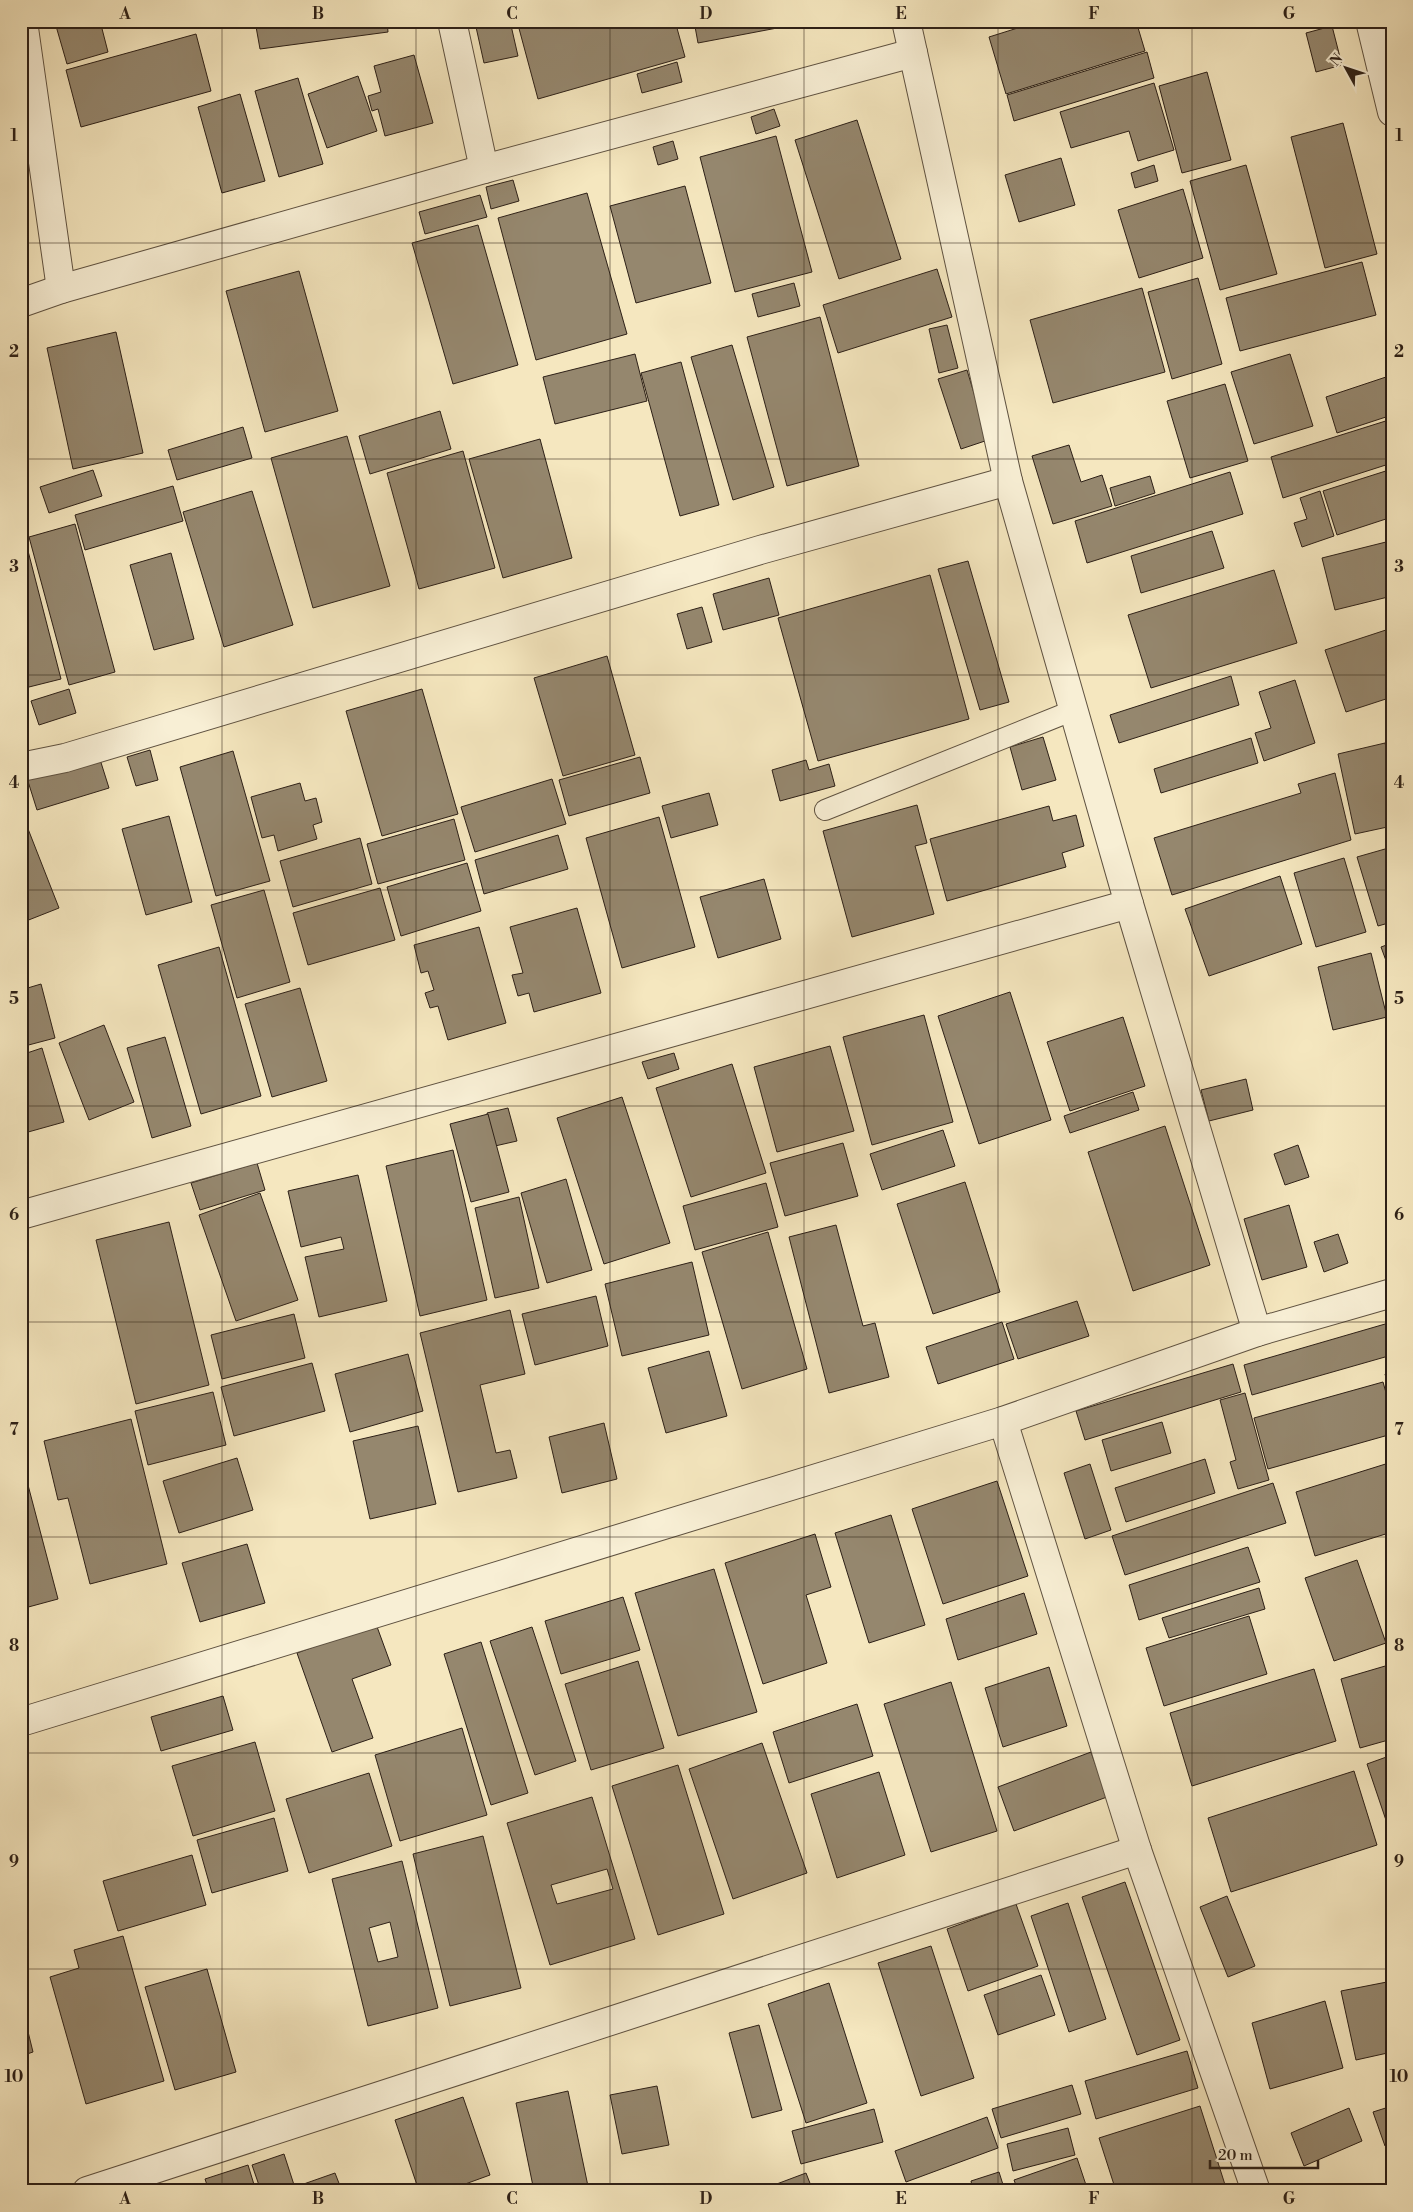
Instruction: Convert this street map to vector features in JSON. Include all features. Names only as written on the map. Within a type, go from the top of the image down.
[{"type":"street","points":[[23,21],[61,289]]},
{"type":"street","points":[[452,21],[484,169]]},
{"type":"street","points":[[906,21],[1008,480],[1129,904],[1257,1332]]},
{"type":"street","points":[[1370,21],[1392,112]]},
{"type":"street","points":[[21,303],[61,289],[484,169],[913,53]]},
{"type":"street","points":[[21,767],[74,755],[760,550],[1008,480]]},
{"type":"street","points":[[21,1215],[1129,904]]},
{"type":"street","points":[[21,1722],[1004,1421],[1257,1332],[1392,1293]]},
{"type":"street","points":[[1004,1421],[1137,1850],[1256,2191]]},
{"type":"street","points":[[87,2191],[1137,1850]]},
{"type":"lane","points":[[825,810],[1074,710]]},
{"type":"building","points":[[73,21],[100,21],[108,52],[67,64],[56,26]]},
{"type":"building","points":[[255,21],[387,21],[388,32],[260,49]]},
{"type":"building","points":[[498,21],[510,21],[518,56],[484,63],[476,27]]},
{"type":"building","points":[[517,21],[675,21],[685,57],[538,99]]},
{"type":"building","points":[[694,21],[792,21],[793,25],[698,43]]},
{"type":"building","points":[[1040,21],[1136,21],[1145,51],[1006,94],[989,37]]},
{"type":"building","points":[[1332,26],[1342,65],[1316,72],[1306,33]]},
{"type":"building","points":[[196,34],[211,91],[81,127],[66,70]]},
{"type":"building","points":[[1147,52],[1154,78],[1014,121],[1007,95]]},
{"type":"building","points":[[414,55],[433,123],[385,136],[378,109],[372,111],[368,96],[381,92],[374,66]]},
{"type":"building","points":[[677,62],[682,82],[642,93],[637,74]]},
{"type":"building","points":[[1207,72],[1231,160],[1182,173],[1159,86]]},
{"type":"building","points":[[358,76],[377,131],[327,148],[308,94]]},
{"type":"building","points":[[298,78],[323,164],[279,177],[255,91]]},
{"type":"building","points":[[1154,83],[1174,150],[1138,161],[1129,131],[1071,148],[1060,112]]},
{"type":"building","points":[[240,94],[265,181],[222,193],[198,107]]},
{"type":"building","points":[[774,109],[780,126],[756,134],[751,117]]},
{"type":"building","points":[[857,120],[901,259],[839,279],[795,140]]},
{"type":"building","points":[[1343,123],[1377,254],[1325,268],[1291,137]]},
{"type":"building","points":[[776,136],[812,272],[735,292],[700,157]]},
{"type":"building","points":[[673,141],[678,159],[658,165],[653,147]]},
{"type":"building","points":[[1061,158],[1075,205],[1019,222],[1005,175]]},
{"type":"building","points":[[1154,165],[1158,181],[1135,188],[1131,173]]},
{"type":"building","points":[[1246,165],[1277,274],[1220,290],[1190,181]]},
{"type":"building","points":[[513,180],[519,201],[491,209],[486,187]]},
{"type":"building","points":[[685,186],[711,283],[636,303],[610,206]]},
{"type":"building","points":[[1183,189],[1203,258],[1139,278],[1118,210]]},
{"type":"building","points":[[587,193],[627,334],[536,360],[498,218]]},
{"type":"building","points":[[480,195],[487,217],[425,234],[419,212]]},
{"type":"building","points":[[478,225],[518,365],[453,384],[412,243]]},
{"type":"building","points":[[1362,262],[1376,315],[1240,351],[1226,298]]},
{"type":"building","points":[[937,269],[952,317],[838,353],[823,305]]},
{"type":"building","points":[[299,271],[338,411],[265,432],[226,291]]},
{"type":"building","points":[[1198,278],[1222,364],[1172,379],[1148,292]]},
{"type":"building","points":[[794,283],[800,306],[758,317],[752,294]]},
{"type":"building","points":[[1142,288],[1165,372],[1053,403],[1030,320]]},
{"type":"building","points":[[820,317],[859,466],[787,486],[747,337]]},
{"type":"building","points":[[947,325],[958,368],[939,373],[929,329]]},
{"type":"building","points":[[116,332],[143,453],[73,469],[47,348]]},
{"type":"building","points":[[732,345],[774,487],[733,500],[691,357]]},
{"type":"building","points":[[635,354],[647,401],[555,424],[543,377]]},
{"type":"building","points":[[1290,354],[1313,426],[1254,444],[1231,372]]},
{"type":"building","points":[[681,362],[719,505],[680,516],[641,373]]},
{"type":"building","points":[[967,370],[988,440],[961,449],[938,379]]},
{"type":"building","points":[[1392,375],[1392,415],[1337,433],[1326,397]]},
{"type":"building","points":[[1225,384],[1248,461],[1190,478],[1167,401]]},
{"type":"building","points":[[440,411],[451,449],[370,474],[359,436]]},
{"type":"building","points":[[1392,419],[1392,463],[1283,498],[1271,457]]},
{"type":"building","points":[[243,427],[252,458],[177,480],[168,450]]},
{"type":"building","points":[[347,436],[390,586],[313,608],[271,458]]},
{"type":"building","points":[[540,439],[572,558],[503,578],[469,459]]},
{"type":"building","points":[[1069,445],[1081,482],[1102,475],[1112,506],[1053,524],[1032,456]]},
{"type":"building","points":[[463,451],[495,568],[419,589],[387,473]]},
{"type":"building","points":[[1392,469],[1392,517],[1337,535],[1323,491]]},
{"type":"building","points":[[93,470],[102,496],[49,513],[40,487]]},
{"type":"building","points":[[1230,472],[1243,514],[1087,563],[1075,521]]},
{"type":"building","points":[[1150,476],[1155,493],[1115,506],[1110,488]]},
{"type":"building","points":[[21,479],[27,493],[21,496]]},
{"type":"building","points":[[173,486],[183,521],[85,550],[75,515]]},
{"type":"building","points":[[252,491],[293,625],[224,647],[183,512]]},
{"type":"building","points":[[1320,491],[1334,536],[1302,547],[1294,523],[1307,519],[1300,498]]},
{"type":"building","points":[[75,524],[115,672],[69,685],[29,537]]},
{"type":"building","points":[[1212,531],[1224,568],[1141,593],[1131,556]]},
{"type":"building","points":[[1386,542],[1392,565],[1392,596],[1335,610],[1322,558]]},
{"type":"building","points":[[27,547],[61,679],[21,689],[21,549]]},
{"type":"building","points":[[171,553],[194,639],[154,650],[130,565]]},
{"type":"building","points":[[968,561],[1009,702],[980,710],[938,569]]},
{"type":"building","points":[[1274,570],[1297,643],[1151,688],[1128,615]]},
{"type":"building","points":[[930,575],[969,719],[818,761],[778,618]]},
{"type":"building","points":[[769,578],[779,615],[723,630],[713,594]]},
{"type":"building","points":[[702,607],[712,642],[687,649],[677,614]]},
{"type":"building","points":[[1392,628],[1392,697],[1346,712],[1325,650]]},
{"type":"building","points":[[607,656],[635,755],[563,776],[534,678]]},
{"type":"building","points":[[1231,676],[1239,705],[1119,743],[1110,715]]},
{"type":"building","points":[[1295,680],[1315,743],[1264,761],[1255,733],[1271,728],[1259,692]]},
{"type":"building","points":[[69,689],[76,713],[39,725],[31,701]]},
{"type":"building","points":[[422,689],[458,814],[382,836],[346,711]]},
{"type":"building","points":[[1043,737],[1056,780],[1022,790],[1010,747]]},
{"type":"building","points":[[1251,738],[1258,763],[1161,793],[1154,769]]},
{"type":"building","points":[[1385,743],[1392,775],[1392,826],[1355,834],[1338,754]]},
{"type":"building","points":[[150,750],[158,780],[136,786],[127,757]]},
{"type":"building","points":[[233,751],[270,881],[216,896],[180,767]]},
{"type":"building","points":[[98,753],[109,788],[37,810],[26,775]]},
{"type":"building","points":[[640,757],[650,793],[569,816],[559,780]]},
{"type":"building","points":[[806,760],[809,770],[829,764],[835,786],[780,801],[772,770]]},
{"type":"building","points":[[1335,773],[1351,840],[1172,895],[1154,838],[1301,793],[1298,784]]},
{"type":"building","points":[[552,779],[566,824],[475,852],[461,807]]},
{"type":"building","points":[[300,783],[305,801],[316,798],[322,822],[313,825],[317,839],[278,851],[274,835],[262,838],[251,797]]},
{"type":"building","points":[[709,793],[718,825],[671,838],[662,806]]},
{"type":"building","points":[[917,805],[927,843],[915,846],[934,914],[852,937],[823,831]]},
{"type":"building","points":[[1049,806],[1053,821],[1076,815],[1084,846],[1062,853],[1066,867],[947,901],[930,839]]},
{"type":"building","points":[[21,811],[59,908],[21,923]]},
{"type":"building","points":[[169,816],[192,902],[146,915],[122,829]]},
{"type":"building","points":[[659,817],[695,947],[622,968],[586,838]]},
{"type":"building","points":[[454,819],[465,860],[378,884],[367,844]]},
{"type":"building","points":[[558,835],[568,869],[484,894],[475,860]]},
{"type":"building","points":[[360,838],[372,884],[293,907],[280,861]]},
{"type":"building","points":[[1392,847],[1392,922],[1378,926],[1357,857]]},
{"type":"building","points":[[1344,858],[1366,932],[1316,947],[1294,873]]},
{"type":"building","points":[[467,863],[481,911],[401,936],[387,887]]},
{"type":"building","points":[[1280,876],[1302,944],[1209,976],[1185,909]]},
{"type":"building","points":[[764,879],[781,939],[718,958],[700,897]]},
{"type":"building","points":[[380,888],[395,940],[308,965],[293,913]]},
{"type":"building","points":[[264,890],[290,982],[237,998],[211,905]]},
{"type":"building","points":[[577,908],[601,993],[534,1012],[529,993],[518,996],[512,975],[523,973],[510,927]]},
{"type":"building","points":[[479,927],[506,1023],[448,1040],[438,1006],[430,1008],[425,993],[434,990],[428,971],[421,973],[414,945]]},
{"type":"building","points":[[1392,943],[1392,977],[1381,947]]},
{"type":"building","points":[[219,947],[261,1096],[201,1114],[158,965]]},
{"type":"building","points":[[21,952],[28,974],[21,976]]},
{"type":"building","points":[[1371,953],[1387,1017],[1333,1030],[1318,967]]},
{"type":"building","points":[[41,984],[55,1038],[21,1047],[21,990]]},
{"type":"building","points":[[300,988],[327,1081],[272,1097],[245,1004]]},
{"type":"building","points":[[1010,992],[1051,1120],[979,1144],[938,1016]]},
{"type":"building","points":[[924,1015],[953,1122],[872,1145],[843,1037]]},
{"type":"building","points":[[1123,1017],[1145,1086],[1070,1111],[1047,1042]]},
{"type":"building","points":[[104,1025],[134,1102],[89,1120],[59,1043]]},
{"type":"building","points":[[165,1037],[191,1126],[152,1138],[127,1048]]},
{"type":"building","points":[[830,1046],[854,1131],[777,1152],[754,1067]]},
{"type":"building","points":[[42,1048],[64,1122],[21,1134],[21,1055]]},
{"type":"building","points":[[674,1053],[679,1069],[648,1079],[642,1062]]},
{"type":"building","points":[[732,1064],[766,1173],[691,1197],[656,1088]]},
{"type":"building","points":[[1246,1079],[1253,1110],[1209,1121],[1201,1090]]},
{"type":"building","points":[[1133,1092],[1139,1110],[1070,1133],[1064,1116]]},
{"type":"building","points":[[622,1097],[670,1243],[604,1264],[557,1118]]},
{"type":"building","points":[[508,1108],[517,1141],[495,1146],[487,1113]]},
{"type":"building","points":[[488,1114],[509,1192],[471,1202],[450,1124]]},
{"type":"building","points":[[1165,1126],[1210,1265],[1133,1291],[1088,1152]]},
{"type":"building","points":[[943,1130],[955,1166],[882,1190],[870,1154]]},
{"type":"building","points":[[843,1143],[858,1196],[785,1216],[770,1163]]},
{"type":"building","points":[[1298,1145],[1309,1177],[1285,1185],[1274,1154]]},
{"type":"building","points":[[453,1150],[487,1300],[420,1316],[386,1166]]},
{"type":"building","points":[[257,1163],[265,1190],[200,1210],[191,1183]]},
{"type":"building","points":[[358,1175],[387,1301],[319,1317],[305,1257],[344,1249],[341,1237],[301,1247],[288,1191]]},
{"type":"building","points":[[566,1179],[592,1270],[547,1283],[521,1193]]},
{"type":"building","points":[[965,1182],[1000,1292],[933,1314],[897,1204]]},
{"type":"building","points":[[766,1183],[778,1227],[695,1250],[683,1206]]},
{"type":"building","points":[[260,1193],[298,1300],[236,1321],[199,1215]]},
{"type":"building","points":[[519,1197],[539,1288],[495,1298],[475,1208]]},
{"type":"building","points":[[1289,1205],[1307,1267],[1262,1280],[1244,1219]]},
{"type":"building","points":[[169,1222],[209,1385],[136,1404],[96,1240]]},
{"type":"building","points":[[836,1225],[863,1326],[875,1323],[889,1377],[829,1393],[789,1237]]},
{"type":"building","points":[[768,1232],[807,1369],[742,1389],[702,1252]]},
{"type":"building","points":[[1338,1234],[1348,1263],[1324,1272],[1314,1242]]},
{"type":"building","points":[[692,1262],[709,1335],[622,1356],[605,1284]]},
{"type":"building","points":[[596,1296],[608,1346],[535,1365],[522,1314]]},
{"type":"building","points":[[1077,1301],[1089,1336],[1018,1359],[1006,1324]]},
{"type":"building","points":[[510,1310],[525,1374],[480,1385],[496,1453],[510,1450],[517,1478],[458,1492],[420,1333]]},
{"type":"building","points":[[294,1314],[305,1358],[222,1379],[211,1335]]},
{"type":"building","points":[[1002,1322],[1014,1359],[938,1384],[926,1347]]},
{"type":"building","points":[[1392,1322],[1392,1355],[1252,1395],[1244,1365]]},
{"type":"building","points":[[709,1351],[727,1416],[666,1433],[648,1368]]},
{"type":"building","points":[[408,1354],[423,1411],[350,1432],[335,1374]]},
{"type":"building","points":[[312,1363],[325,1411],[234,1436],[221,1387]]},
{"type":"building","points":[[1233,1364],[1241,1392],[1085,1440],[1076,1411]]},
{"type":"building","points":[[1392,1372],[1392,1399],[1385,1374]]},
{"type":"building","points":[[1383,1382],[1392,1414],[1392,1434],[1268,1469],[1254,1418]]},
{"type":"building","points":[[213,1392],[226,1445],[148,1465],[135,1411]]},
{"type":"building","points":[[1245,1393],[1269,1480],[1238,1489],[1230,1462],[1236,1460],[1220,1400]]},
{"type":"building","points":[[21,1404],[28,1432],[21,1434]]},
{"type":"building","points":[[131,1419],[167,1564],[90,1584],[68,1498],[58,1500],[44,1441]]},
{"type":"building","points":[[1162,1422],[1171,1453],[1111,1471],[1102,1440]]},
{"type":"building","points":[[604,1423],[617,1479],[562,1493],[549,1437]]},
{"type":"building","points":[[418,1426],[436,1504],[370,1519],[353,1441]]},
{"type":"building","points":[[237,1458],[253,1510],[179,1533],[163,1481]]},
{"type":"building","points":[[1205,1459],[1215,1493],[1126,1522],[1115,1488]]},
{"type":"building","points":[[1392,1462],[1392,1532],[1315,1556],[1296,1492]]},
{"type":"building","points":[[1090,1464],[1111,1530],[1085,1539],[1064,1473]]},
{"type":"building","points":[[997,1481],[1028,1576],[943,1604],[912,1509]]},
{"type":"building","points":[[1273,1483],[1286,1523],[1125,1575],[1112,1536]]},
{"type":"building","points":[[28,1485],[58,1599],[21,1609],[21,1487]]},
{"type":"building","points":[[891,1515],[925,1625],[869,1643],[835,1533]]},
{"type":"building","points":[[815,1534],[831,1587],[806,1595],[827,1663],[763,1684],[725,1563]]},
{"type":"building","points":[[247,1544],[265,1603],[200,1622],[182,1563]]},
{"type":"building","points":[[1248,1547],[1260,1582],[1139,1620],[1129,1585]]},
{"type":"building","points":[[1357,1560],[1386,1643],[1334,1661],[1305,1578]]},
{"type":"building","points":[[714,1569],[757,1712],[678,1736],[635,1593]]},
{"type":"building","points":[[1259,1588],[1265,1609],[1169,1638],[1162,1618]]},
{"type":"building","points":[[1024,1593],[1037,1634],[958,1660],[946,1619]]},
{"type":"building","points":[[623,1597],[640,1650],[561,1674],[545,1621]]},
{"type":"building","points":[[1249,1616],[1267,1674],[1164,1706],[1146,1648]]},
{"type":"building","points":[[376,1624],[391,1665],[352,1679],[373,1738],[332,1752],[297,1653]]},
{"type":"building","points":[[532,1627],[576,1761],[535,1775],[490,1641]]},
{"type":"building","points":[[481,1642],[528,1793],[491,1805],[444,1654]]},
{"type":"building","points":[[638,1661],[664,1748],[591,1770],[565,1684]]},
{"type":"building","points":[[1392,1664],[1392,1739],[1360,1748],[1341,1679]]},
{"type":"building","points":[[1049,1667],[1067,1726],[1003,1747],[985,1688]]},
{"type":"building","points":[[1314,1669],[1336,1741],[1192,1786],[1170,1713]]},
{"type":"building","points":[[951,1682],[997,1831],[931,1852],[884,1704]]},
{"type":"building","points":[[223,1696],[233,1730],[161,1751],[151,1717]]},
{"type":"building","points":[[857,1704],[873,1756],[789,1783],[773,1732]]},
{"type":"building","points":[[462,1728],[487,1815],[400,1841],[375,1755]]},
{"type":"building","points":[[255,1742],[275,1811],[193,1836],[172,1766]]},
{"type":"building","points":[[762,1743],[807,1873],[733,1899],[689,1769]]},
{"type":"building","points":[[1091,1752],[1107,1797],[1014,1831],[998,1787]]},
{"type":"building","points":[[1392,1755],[1392,1838],[1367,1764]]},
{"type":"building","points":[[678,1765],[724,1914],[658,1935],[612,1786]]},
{"type":"building","points":[[1354,1771],[1377,1845],[1231,1892],[1208,1818]]},
{"type":"building","points":[[879,1772],[905,1855],[837,1878],[811,1794]]},
{"type":"building","points":[[369,1773],[392,1846],[309,1873],[286,1799]]},
{"type":"building","points":[[592,1797],[635,1939],[550,1965],[507,1823]],"holes":[[[607,1869],[613,1889],[557,1904],[551,1885]]]},
{"type":"building","points":[[274,1818],[288,1871],[212,1893],[197,1840]]},
{"type":"building","points":[[483,1836],[521,1988],[450,2006],[413,1854]]},
{"type":"building","points":[[192,1855],[206,1905],[118,1931],[103,1881]]},
{"type":"building","points":[[402,1861],[438,2008],[368,2026],[332,1879]],"holes":[[[390,1922],[398,1957],[378,1962],[369,1928]]]},
{"type":"building","points":[[1125,1882],[1180,2040],[1137,2055],[1082,1897]]},
{"type":"building","points":[[1227,1896],[1255,1966],[1228,1977],[1200,1907]]},
{"type":"building","points":[[1068,1903],[1106,2019],[1069,2032],[1031,1916]]},
{"type":"building","points":[[1016,1904],[1038,1966],[968,1991],[947,1929]]},
{"type":"building","points":[[123,1936],[164,2081],[86,2104],[50,1977],[79,1968],[74,1950]]},
{"type":"building","points":[[931,1946],[974,2078],[921,2096],[878,1963]]},
{"type":"building","points":[[207,1969],[236,2072],[175,2090],[145,1987]]},
{"type":"building","points":[[1041,1975],[1055,2015],[998,2035],[984,1995]]},
{"type":"building","points":[[1392,1981],[1392,2052],[1356,2060],[1341,1991]]},
{"type":"building","points":[[829,1983],[867,2103],[806,2123],[768,2004]]},
{"type":"building","points":[[1325,2001],[1343,2068],[1270,2089],[1252,2023]]},
{"type":"building","points":[[21,2003],[33,2052],[21,2056]]},
{"type":"building","points":[[759,2025],[782,2110],[752,2118],[729,2033]]},
{"type":"building","points":[[1187,2051],[1198,2088],[1096,2119],[1085,2081]]},
{"type":"building","points":[[1072,2085],[1081,2114],[1001,2138],[992,2109]]},
{"type":"building","points":[[657,2086],[669,2145],[622,2154],[610,2095]]},
{"type":"building","points":[[568,2091],[589,2191],[534,2191],[516,2103]]},
{"type":"building","points":[[463,2097],[490,2175],[446,2191],[419,2191],[395,2120]]},
{"type":"building","points":[[1200,2106],[1227,2191],[1116,2191],[1099,2138]]},
{"type":"building","points":[[1392,2106],[1392,2144],[1385,2146],[1373,2112]]},
{"type":"building","points":[[1349,2108],[1362,2141],[1304,2166],[1291,2133]]},
{"type":"building","points":[[874,2109],[883,2142],[801,2164],[792,2131]]},
{"type":"building","points":[[987,2117],[998,2148],[906,2182],[895,2151]]},
{"type":"building","points":[[1068,2128],[1075,2155],[1013,2171],[1007,2144]]},
{"type":"building","points":[[284,2154],[296,2191],[261,2191],[252,2165]]},
{"type":"building","points":[[1077,2158],[1088,2191],[1018,2191],[1014,2180]]},
{"type":"building","points":[[248,2165],[256,2191],[209,2191],[205,2179]]},
{"type":"building","points":[[999,2172],[1005,2191],[973,2191],[971,2181]]},
{"type":"building","points":[[335,2173],[342,2191],[300,2191],[298,2186]]},
{"type":"building","points":[[806,2173],[813,2191],[767,2191],[766,2188]]}]
